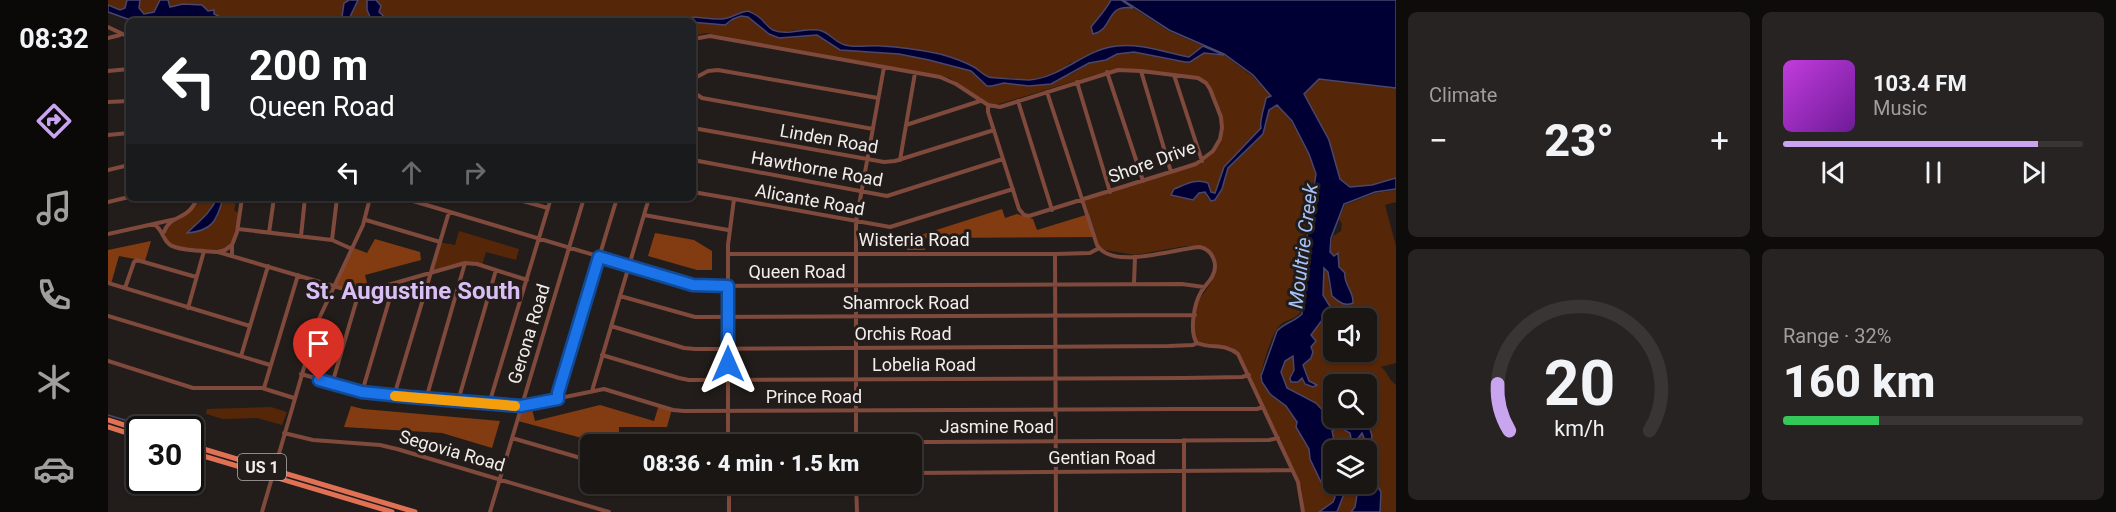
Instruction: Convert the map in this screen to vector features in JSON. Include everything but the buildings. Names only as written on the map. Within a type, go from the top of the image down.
[{"type":"main road","points":[[108,420],[126,426]]},
{"type":"main road","points":[[108,427],[126,433]]},
{"type":"main road","name":"US 1","points":[[204,450],[382,506],[415,512]]},
{"type":"main road","name":"US 1","points":[[204,456],[333,488],[392,512]]},
{"type":"street","points":[[108,27],[126,36]]},
{"type":"street","points":[[108,38],[121,35]]},
{"type":"street","points":[[696,38],[710,36],[951,81],[988,105],[1013,189]]},
{"type":"street","points":[[856,434],[856,222],[884,67]]},
{"type":"street","points":[[108,71],[126,69]]},
{"type":"street","name":"Shore Drive","points":[[988,105],[997,107],[1107,72],[1126,69],[1198,78],[1206,83],[1220,114],[1222,128],[1220,139],[1213,151],[1202,161],[1029,216],[1023,215],[1020,211],[1013,189]]},
{"type":"street","points":[[696,77],[708,71],[718,70],[878,98]]},
{"type":"street","points":[[1141,71],[1171,172]]},
{"type":"street","points":[[1107,72],[1143,181]]},
{"type":"street","points":[[900,160],[915,73]]},
{"type":"street","points":[[1174,75],[1202,161]]},
{"type":"street","points":[[1077,82],[1110,192]]},
{"type":"street","points":[[1047,92],[1099,248],[1108,254],[1135,257],[1197,247],[1205,248],[1212,254],[1215,266],[1212,277],[1198,298],[1194,335],[1197,343],[1224,346],[1238,354],[1300,488],[1303,512]]},
{"type":"street","points":[[696,94],[702,98],[873,129]]},
{"type":"street","points":[[906,125],[981,100]]},
{"type":"street","points":[[108,102],[126,101]]},
{"type":"street","points":[[1018,101],[1052,210]]},
{"type":"street","name":"Linden Road","points":[[696,129],[884,162],[900,160],[994,130]]},
{"type":"street","points":[[108,135],[126,133]]},
{"type":"street","name":"Hawthorne Road","points":[[696,161],[889,196],[1003,159]]},
{"type":"street","points":[[108,170],[126,166]]},
{"type":"street","name":"Alicante Road","points":[[728,434],[728,230],[734,200],[890,227],[1013,189]]},
{"type":"street","points":[[696,193],[734,200]]},
{"type":"street","points":[[108,202],[126,198]]},
{"type":"street","points":[[164,234],[167,225],[189,212],[195,201]]},
{"type":"street","points":[[232,255],[232,244],[238,229],[242,201]]},
{"type":"street","points":[[269,233],[273,201]]},
{"type":"street","points":[[301,236],[305,201]]},
{"type":"street","points":[[332,240],[337,201]]},
{"type":"street","points":[[262,512],[317,323],[365,220],[369,201]]},
{"type":"street","name":"Queen Road","points":[[413,201],[693,285],[1196,284],[1204,287]]},
{"type":"street","points":[[523,201],[548,208]]},
{"type":"street","points":[[489,404],[550,201]]},
{"type":"street","name":"Gerona Road","points":[[489,512],[583,201]]},
{"type":"street","points":[[558,399],[615,201]]},
{"type":"street","points":[[592,391],[648,201]]},
{"type":"street","points":[[394,396],[449,212]]},
{"type":"street","points":[[644,215],[728,230]]},
{"type":"street","points":[[108,234],[176,219]]},
{"type":"street","points":[[365,220],[440,242]]},
{"type":"street","points":[[154,224],[164,234],[167,242],[173,246],[232,255],[359,292],[465,264],[477,264],[527,280]]},
{"type":"street","points":[[238,229],[332,240],[352,249]]},
{"type":"street","points":[[218,252],[232,244]]},
{"type":"street","name":"Wisteria Road","points":[[728,254],[1055,254],[1090,253],[1099,248]]},
{"type":"street","points":[[188,308],[204,250]]},
{"type":"street","points":[[1055,254],[1056,512]]},
{"type":"street","points":[[1134,284],[1135,257]]},
{"type":"street","points":[[125,288],[136,260],[196,277]]},
{"type":"street","points":[[426,399],[465,264]]},
{"type":"street","points":[[241,356],[268,266]]},
{"type":"street","points":[[458,401],[496,270]]},
{"type":"street","points":[[264,388],[298,275]]},
{"type":"street","points":[[108,283],[250,326]]},
{"type":"street","points":[[362,392],[394,283]]},
{"type":"street","points":[[332,384],[359,292]]},
{"type":"street","name":"Shamrock Road","points":[[620,296],[689,317],[1195,315]]},
{"type":"street","points":[[108,316],[270,365]]},
{"type":"street","name":"Orchis Road","points":[[611,326],[684,348],[1191,346],[1197,343]]},
{"type":"street","name":"Lobelia Road","points":[[602,356],[678,378],[728,380],[1242,377],[1249,375]]},
{"type":"street","points":[[108,361],[193,387],[264,388],[294,398]]},
{"type":"street","name":"Prince Road","points":[[301,374],[362,392],[521,406],[607,390],[678,411],[1257,409],[1263,407]]},
{"type":"street","name":"Segovia Road","points":[[284,433],[313,440],[389,447],[609,512]]},
{"type":"street","points":[[512,438],[580,458]]},
{"type":"street","name":"Jasmine Road","points":[[922,442],[1278,438]]},
{"type":"street","points":[[1184,440],[1184,512]]},
{"type":"street","name":"Gentian Road","points":[[922,472],[1292,470]]},
{"type":"street","points":[[729,494],[729,512]]},
{"type":"street","points":[[856,494],[856,512]]},
{"type":"shaded area","points":[[108,0],[127,0],[125,8],[120,10],[108,5]]},
{"type":"shaded area","points":[[127,0],[140,0],[139,8],[144,14],[154,12],[160,0],[168,0],[170,7],[183,4],[202,5],[208,11],[214,10],[214,14],[223,18],[126,18],[108,12],[108,5],[120,10],[125,8]]},
{"type":"shaded area","points":[[140,0],[160,0],[154,12],[144,14],[139,8]]},
{"type":"shaded area","points":[[168,0],[349,0],[344,3],[341,18],[223,18],[195,5],[183,4],[170,7]]},
{"type":"shaded area","points":[[349,0],[358,0],[349,18],[341,18],[344,3]]},
{"type":"shaded area","points":[[358,0],[367,0],[367,10],[371,18],[349,18]]},
{"type":"shaded area","points":[[367,0],[376,0],[381,6],[379,12],[386,18],[371,18],[367,10]]},
{"type":"shaded area","points":[[376,0],[1111,0],[1091,27],[1106,26],[1114,11],[1123,6],[1133,8],[1168,31],[1203,46],[1189,57],[1132,46],[1070,63],[1060,71],[1042,78],[1028,80],[987,77],[964,62],[937,54],[881,46],[841,45],[833,37],[796,30],[784,32],[775,30],[761,18],[741,12],[722,19],[696,17],[386,18],[379,12],[381,6]]},
{"type":"shaded area","points":[[1111,0],[1121,0],[1133,8],[1124,8],[1113,13],[1104,27],[1093,34],[1091,27]]},
{"type":"shaded area","points":[[1123,0],[1396,0],[1396,88],[1319,79],[1304,94],[1329,140],[1340,179],[1350,187],[1372,185],[1396,178],[1396,189],[1375,192],[1344,204],[1331,238],[1330,252],[1334,256],[1338,253],[1339,267],[1345,273],[1353,303],[1344,304],[1332,296],[1328,272],[1324,268],[1323,295],[1331,308],[1323,308],[1323,319],[1311,335],[1316,341],[1311,347],[1313,352],[1311,358],[1303,365],[1309,381],[1317,385],[1313,387],[1305,384],[1302,378],[1298,382],[1291,382],[1290,378],[1294,370],[1293,356],[1285,361],[1281,372],[1287,388],[1316,403],[1323,411],[1323,428],[1337,428],[1332,431],[1334,440],[1323,440],[1323,483],[1310,459],[1309,449],[1296,427],[1297,422],[1286,406],[1270,394],[1261,376],[1277,331],[1302,314],[1308,223],[1316,174],[1309,154],[1292,121],[1277,105],[1269,110],[1263,134],[1228,168],[1222,189],[1215,200],[1211,201],[1205,192],[1199,193],[1193,200],[1171,195],[1174,189],[1199,181],[1208,183],[1211,192],[1215,193],[1224,167],[1261,128],[1261,117],[1266,98],[1271,96],[1253,75],[1224,54],[1169,30]]},
{"type":"shaded area","points":[[748,11],[778,32],[818,30],[845,45],[896,47],[940,54],[957,59],[989,77],[996,78],[1029,80],[1041,78],[1094,52],[1126,45],[1189,57],[1203,46],[1224,55],[1204,53],[1190,62],[1185,62],[1134,52],[1117,54],[1106,60],[1089,63],[1051,84],[1029,86],[1004,83],[987,86],[971,71],[929,60],[899,54],[840,50],[817,35],[779,38],[769,34],[748,17],[741,16],[725,25],[696,22],[696,18],[690,18],[695,17],[725,19]]},
{"type":"shaded area","points":[[741,16],[748,17],[769,34],[779,38],[817,35],[840,50],[899,54],[956,66],[971,71],[987,86],[1004,83],[1029,86],[1072,74],[1089,63],[1106,60],[1117,54],[1134,52],[1176,61],[1204,53],[1224,55],[1252,76],[1272,97],[1266,98],[1261,128],[1224,167],[1215,193],[1211,192],[1208,183],[1199,181],[1174,189],[1173,196],[1193,200],[1199,193],[1205,192],[1208,199],[1215,200],[1220,194],[1228,168],[1259,139],[1266,126],[1269,110],[1279,106],[1307,148],[1316,176],[1306,190],[1312,196],[1306,216],[1300,313],[1282,323],[1277,329],[1268,349],[1261,376],[1270,394],[1286,406],[1297,422],[1297,427],[1309,449],[1310,459],[1323,483],[1323,494],[1334,494],[1333,502],[1319,512],[1303,512],[1302,489],[1238,352],[1231,347],[1197,343],[1194,338],[1192,327],[1194,313],[1214,276],[1215,256],[1200,246],[1185,246],[1135,255],[1100,249],[1084,198],[1172,171],[1208,156],[1218,144],[1222,130],[1209,84],[1203,79],[1124,69],[1111,70],[996,105],[986,104],[950,78],[706,33],[696,35],[696,22],[719,25],[730,23]]},
{"type":"shaded area","points":[[1319,79],[1396,88],[1396,178],[1372,185],[1350,187],[1340,179],[1329,140],[1304,94]]},
{"type":"shaded area","points":[[1396,190],[1396,202],[1385,205],[1396,246],[1396,363],[1381,367],[1396,385],[1396,512],[1380,512],[1381,504],[1377,489],[1377,440],[1370,440],[1372,436],[1368,428],[1377,428],[1377,374],[1323,374],[1323,411],[1316,403],[1287,388],[1281,372],[1285,361],[1293,356],[1294,370],[1291,373],[1291,382],[1298,382],[1301,378],[1305,384],[1313,387],[1306,378],[1303,365],[1309,360],[1311,347],[1316,341],[1311,335],[1323,319],[1323,362],[1377,362],[1377,308],[1331,308],[1323,295],[1324,268],[1328,272],[1329,288],[1349,305],[1353,302],[1352,294],[1339,267],[1337,254],[1334,256],[1330,252],[1333,236],[1341,231],[1342,224],[1339,219],[1345,205],[1376,193]]},
{"type":"shaded area","points":[[196,201],[216,201],[201,221],[193,227],[217,218],[222,201],[236,201],[234,210],[240,214],[232,244],[222,251],[172,246],[165,238],[168,228],[196,204]]},
{"type":"shaded area","points":[[216,201],[222,201],[216,219],[202,230],[187,233],[208,213]]},
{"type":"shaded area","points":[[1002,209],[1005,218],[1017,214],[1033,219],[1037,230],[1089,214],[1096,237],[925,238],[925,250],[907,250],[908,239]]},
{"type":"shaded area","points":[[459,231],[519,249],[516,260],[486,252],[482,265],[472,263],[431,273],[439,242],[455,245]]},
{"type":"shaded area","points":[[655,233],[694,240],[712,251],[712,270],[697,270],[648,256]]},
{"type":"shaded area","points":[[375,239],[420,252],[421,260],[365,275],[369,291],[359,293],[335,286],[354,248],[367,253]]},
{"type":"shaded area","points":[[151,241],[145,261],[119,256],[111,284],[108,283],[108,250]]},
{"type":"shaded area","points":[[600,405],[654,421],[659,405],[672,409],[667,427],[619,427],[619,434],[580,434],[580,438],[518,421],[521,406],[532,409],[535,421]]},
{"type":"shaded area","points":[[351,406],[500,421],[492,448],[442,433],[344,427]]},
{"type":"shaded area","points":[[271,407],[287,412],[282,425],[257,418],[223,419],[206,414],[207,409]]},
{"type":"shaded area","points":[[1341,428],[1350,433],[1352,437],[1350,440],[1334,440],[1332,431]]},
{"type":"shaded area","points":[[1341,428],[1370,429],[1372,436],[1371,440],[1365,440],[1362,433],[1357,440],[1349,440],[1350,433]]},
{"type":"shaded area","points":[[1363,432],[1370,440],[1357,440]]},
{"type":"shaded area","points":[[1377,485],[1381,492],[1380,512],[1351,512],[1355,507],[1357,494],[1377,494]]},
{"type":"shaded area","points":[[1333,494],[1344,494],[1337,512],[1319,512],[1333,502]]},
{"type":"shaded area","points":[[1344,494],[1357,494],[1355,507],[1351,512],[1337,512]]},
{"type":"waterway","points":[[108,415],[126,420]]},
{"type":"slow traffic","points":[[395,396],[515,406]]},
{"type":"district","name":"St. Augustine South","points":[[413,291]]},
{"type":"route","points":[[319,380],[371,394],[521,406],[531,406],[558,399],[599,257],[693,285],[728,286],[728,364]]},
{"type":"water label","name":"Moultrie Creek","points":[[1303,246]]}]
